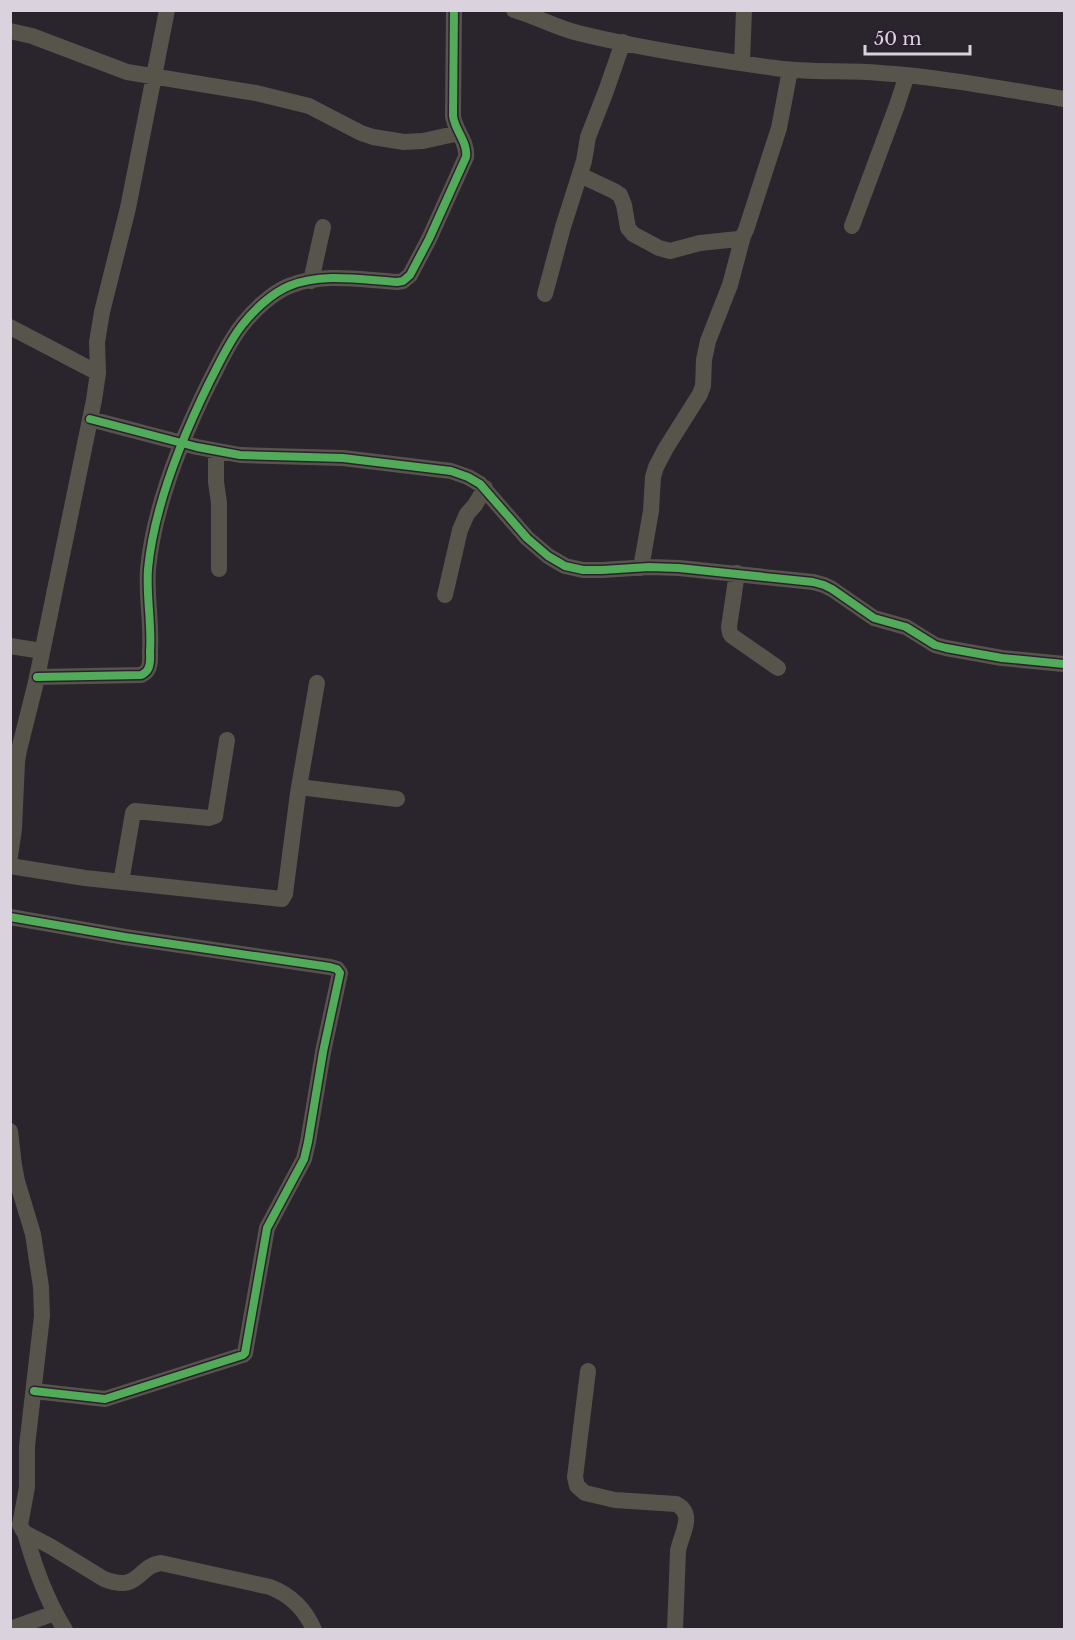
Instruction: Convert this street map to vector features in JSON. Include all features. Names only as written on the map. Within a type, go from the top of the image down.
[{"type":"street","points":[[10,856],[14,829],[17,762],[15,744],[37,677],[90,419],[98,373],[97,342],[102,312],[128,208],[167,10]]},
{"type":"street","points":[[37,677],[141,675],[148,670],[151,636],[148,589],[150,553],[158,515],[181,443],[219,363],[242,325],[282,289],[299,283],[334,279],[397,282],[407,279],[429,239],[466,157],[467,151],[455,126],[453,116],[454,10]]},
{"type":"street","points":[[514,10],[550,16],[573,32],[742,63],[790,70],[907,75],[1065,99]]},
{"type":"street","points":[[742,63],[744,10]]},
{"type":"street","points":[[10,32],[32,36],[127,72],[240,90],[309,106],[361,133],[387,140],[423,141],[459,133]]},
{"type":"street","points":[[546,294],[563,227],[580,175],[588,137],[623,42]]},
{"type":"street","points":[[641,568],[651,511],[653,477],[666,448],[703,386],[704,360],[708,341],[729,285],[779,128],[790,70]]},
{"type":"street","points":[[852,226],[907,75]]},
{"type":"street","points":[[580,175],[620,195],[628,228],[633,234],[664,250],[738,239],[743,236]]},
{"type":"street","points":[[312,281],[323,227]]},
{"type":"street","points":[[10,327],[98,373]]},
{"type":"street","points":[[90,419],[181,443],[240,455],[344,458],[451,471],[468,477],[485,489],[528,538],[548,556],[566,566],[583,570],[679,568],[813,582],[824,585],[874,618],[906,627],[935,645],[1002,658],[1065,664]]},
{"type":"street","points":[[216,451],[219,569]]},
{"type":"street","points":[[446,595],[460,530],[467,514],[485,489]]},
{"type":"street","points":[[737,573],[730,633],[778,668]]},
{"type":"street","points":[[10,646],[42,651]]},
{"type":"street","points":[[10,866],[121,882],[282,899],[285,894],[299,788],[317,683]]},
{"type":"street","points":[[121,882],[135,811],[209,818],[215,816],[227,741]]},
{"type":"street","points":[[299,788],[397,800]]},
{"type":"street","points":[[10,917],[125,938],[330,967],[337,969],[340,973],[323,1052],[306,1151],[304,1159],[267,1228],[245,1353],[105,1399],[34,1390]]},
{"type":"street","points":[[10,1131],[15,1173],[33,1234],[41,1287],[42,1316],[27,1446],[27,1487],[18,1526],[48,1600],[65,1629]]},
{"type":"street","points":[[588,1371],[574,1477],[577,1486],[585,1493],[615,1500],[676,1504],[683,1507],[687,1514],[687,1522],[678,1551],[675,1629]]},
{"type":"street","points":[[18,1526],[104,1579],[114,1582],[125,1583],[134,1580],[149,1567],[161,1563],[270,1587],[292,1598],[314,1629]]},
{"type":"street","points":[[10,1629],[55,1613]]},
{"type":"cycle path","points":[[37,677],[141,675],[149,667],[148,569],[156,521],[179,450],[209,383],[233,338],[252,313],[276,293],[302,282],[329,278],[397,282],[403,281],[410,275],[466,157],[465,146],[453,116],[454,10]]},
{"type":"cycle path","points":[[90,419],[197,447],[240,455],[343,458],[451,471],[480,484],[527,538],[548,556],[565,566],[583,570],[679,568],[813,582],[832,589],[874,618],[906,627],[935,645],[1002,658],[1064,664]]},
{"type":"cycle path","points":[[10,917],[125,937],[330,967],[337,969],[340,973],[304,1159],[267,1228],[245,1353],[105,1399],[34,1391]]}]
